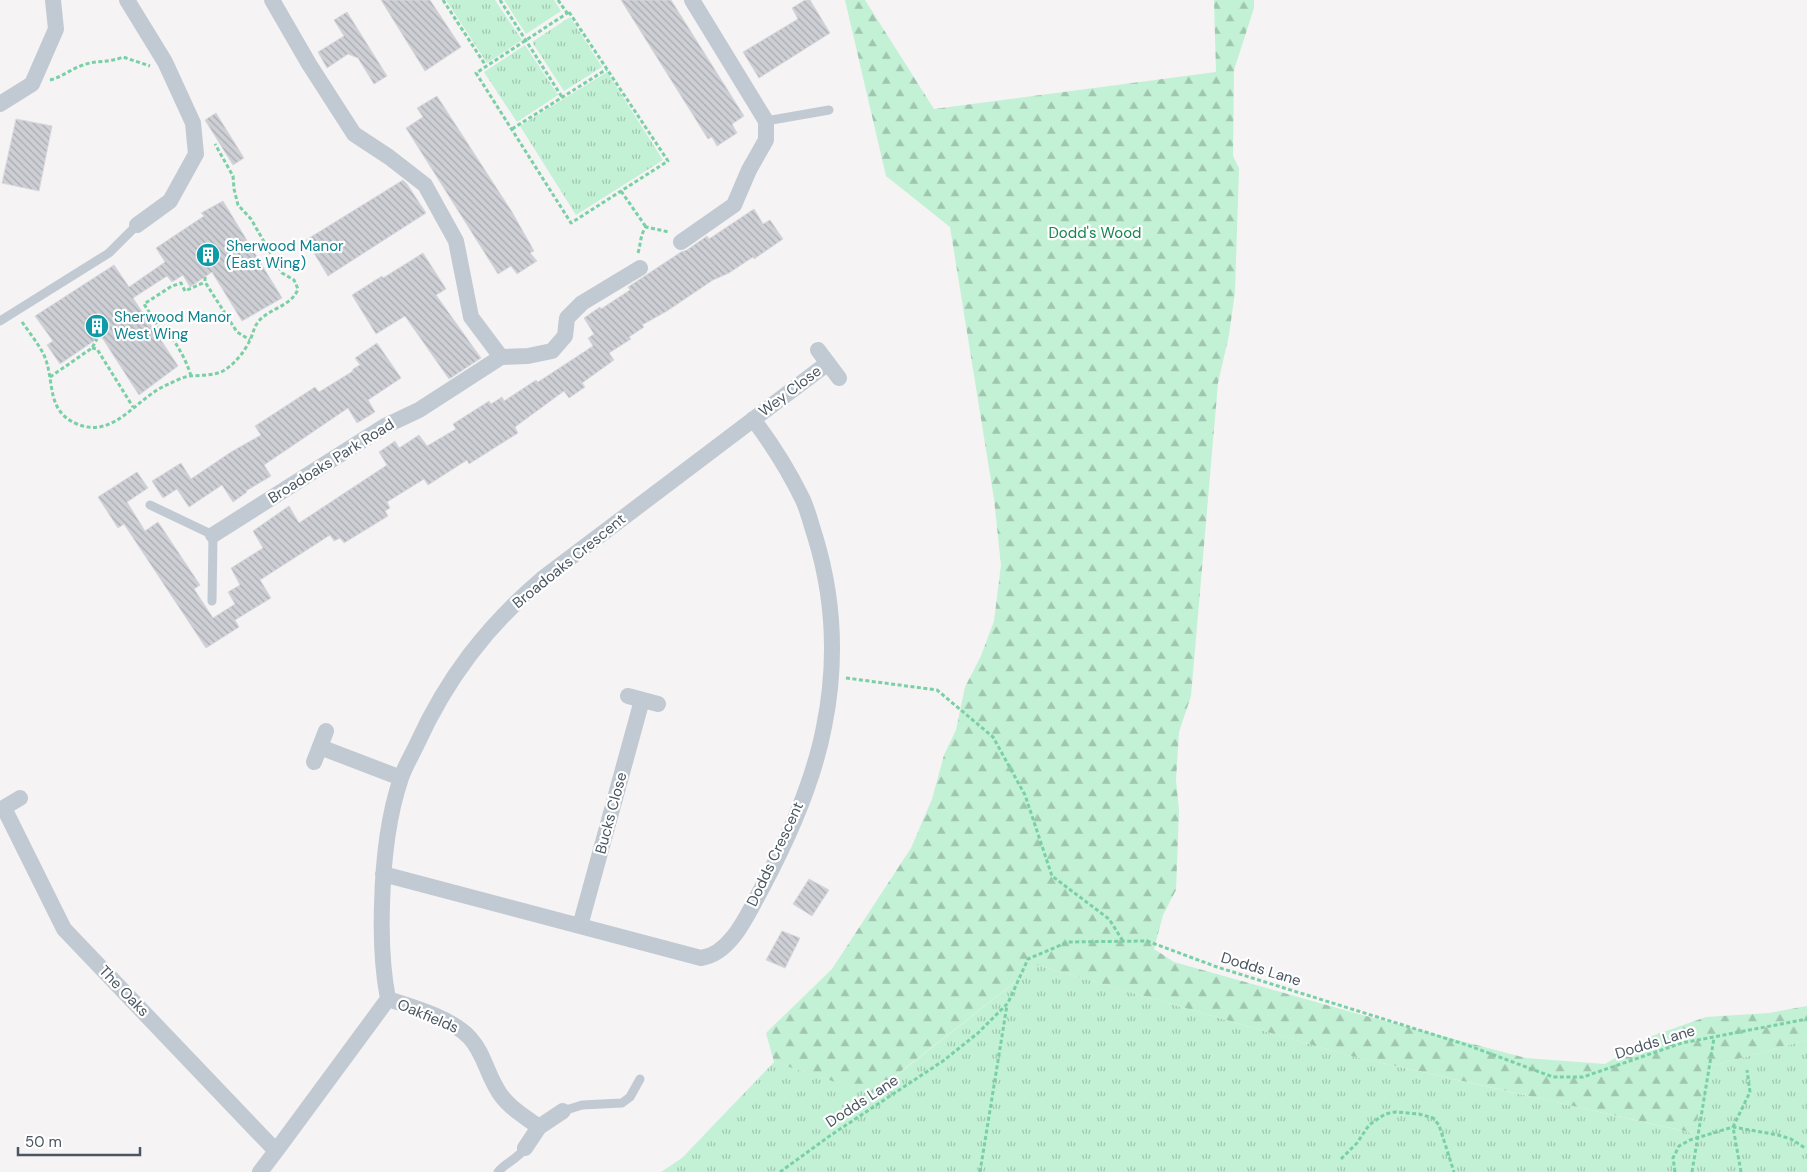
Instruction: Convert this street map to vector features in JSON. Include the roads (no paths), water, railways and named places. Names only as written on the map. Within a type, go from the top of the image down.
[{"type":"street","points":[[0,104],[32,84],[56,29],[53,0]]},
{"type":"street","points":[[127,0],[165,62],[193,123],[196,154],[170,201],[137,225]]},
{"type":"street","points":[[272,0],[309,64],[354,134],[389,157],[425,185],[456,241],[470,318],[501,356],[528,356],[552,351],[565,336],[567,318],[582,303],[636,270]]},
{"type":"street","points":[[688,238],[734,205],[749,170],[766,140],[766,121],[692,0]]},
{"type":"street","name":"Wey Close","points":[[818,350],[839,378]]},
{"type":"street","name":"Broadoaks Park Road","points":[[213,535],[385,426],[420,410],[501,356]]},
{"type":"street","name":"Wey Close","points":[[753,419],[828,363]]},
{"type":"street","name":"Dodds Crescent","points":[[383,874],[702,958],[710,957],[725,948],[771,871],[797,809],[824,727],[831,676],[831,622],[824,571],[818,547],[804,501],[780,458],[753,419]]},
{"type":"street","name":"Broadoaks Crescent","points":[[388,999],[384,981],[381,928],[383,874],[389,828],[402,778],[441,695],[478,643],[518,600],[542,579],[753,419]]},
{"type":"street","name":"Bucks Close","points":[[580,926],[643,700]]},
{"type":"street","points":[[326,731],[317,754],[402,778]]},
{"type":"street","name":"The Oaks","points":[[20,798],[2,809],[64,928],[276,1151]]},
{"type":"street","points":[[260,1172],[388,999]]},
{"type":"street","name":"Oakfields","points":[[388,999],[424,1011],[464,1032],[477,1048],[497,1090],[508,1104],[539,1127]]},
{"type":"street","points":[[524,1148],[539,1127],[563,1111]]},
{"type":"lane","points":[[766,121],[829,110]]},
{"type":"lane","points":[[0,321],[109,253],[137,225]]},
{"type":"lane","points":[[150,505],[213,535],[212,601]]},
{"type":"lane","points":[[563,1111],[582,1105],[622,1103],[630,1097],[640,1079]]},
{"type":"lane","points":[[498,1172],[520,1155],[524,1148]]},
{"type":"place","name":"Sherwood Manor (East Wing)","points":[[208,255]]},
{"type":"place","name":"Sherwood Manor West Wing","points":[[97,326]]},
{"type":"park label","name":"Dodd's Wood","points":[[1095,233]]}]
